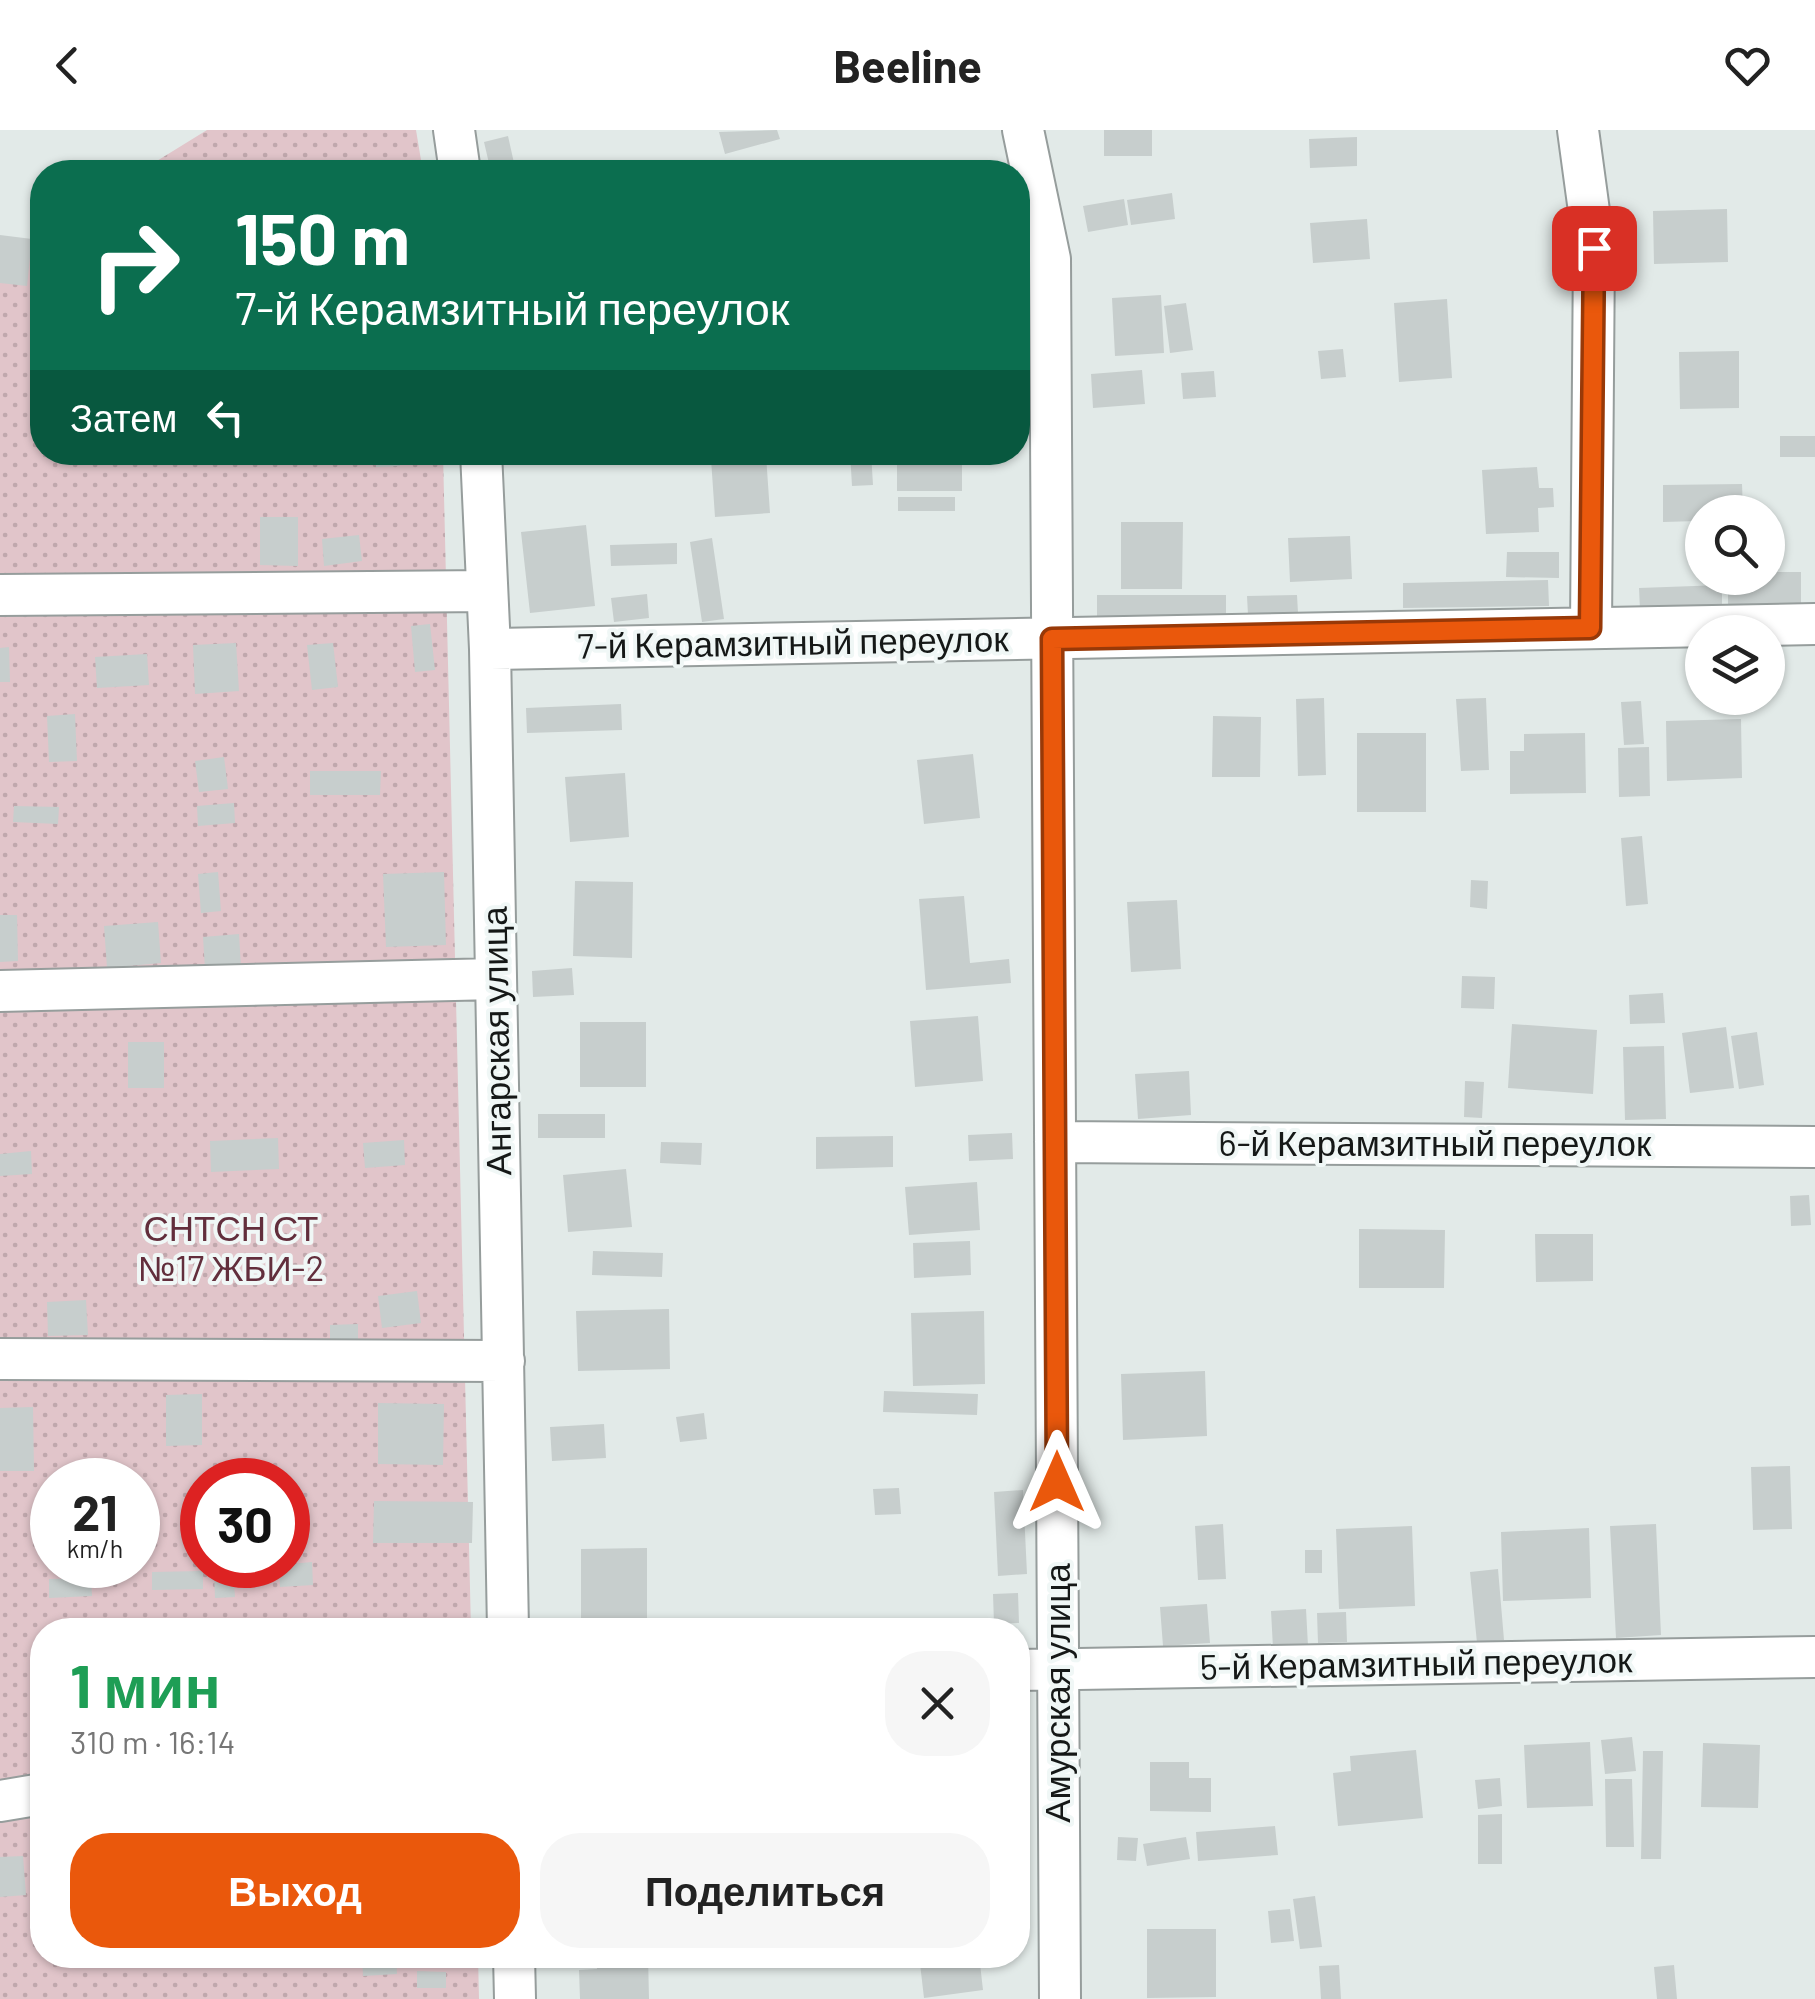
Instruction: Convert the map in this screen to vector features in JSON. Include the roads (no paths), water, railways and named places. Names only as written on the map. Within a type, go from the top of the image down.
[{"type":"street","points":[[454,130],[458,160]]},
{"type":"street","name":"Амурская улица","points":[[1023,130],[1029,160]]},
{"type":"street","points":[[1578,130],[1594,248],[1590,628]]},
{"type":"street","name":"Амурская улица","points":[[1030,163],[1050,258],[1060,1999]]},
{"type":"street","name":"Ангарская улица","points":[[482,465],[490,649],[508,1618]]},
{"type":"street","points":[[0,595],[487,590]]},
{"type":"street","name":"7-й Керамзитный переулок","points":[[490,649],[1815,624]]},
{"type":"street","points":[[0,990],[496,979]]},
{"type":"street","name":"6-й Керамзитный переулок","points":[[1055,1142],[1815,1146]]},
{"type":"street","points":[[0,1359],[504,1361]]},
{"type":"street","name":"5-й Керамзитный переулок","points":[[1030,1670],[1815,1657]]},
{"type":"street","points":[[0,1801],[30,1796]]},
{"type":"street","points":[[514,1968],[515,1999]]},
{"type":"park label","name":"СНТСН СТ №17 ЖБИ-2","points":[[231,1249]]}]
